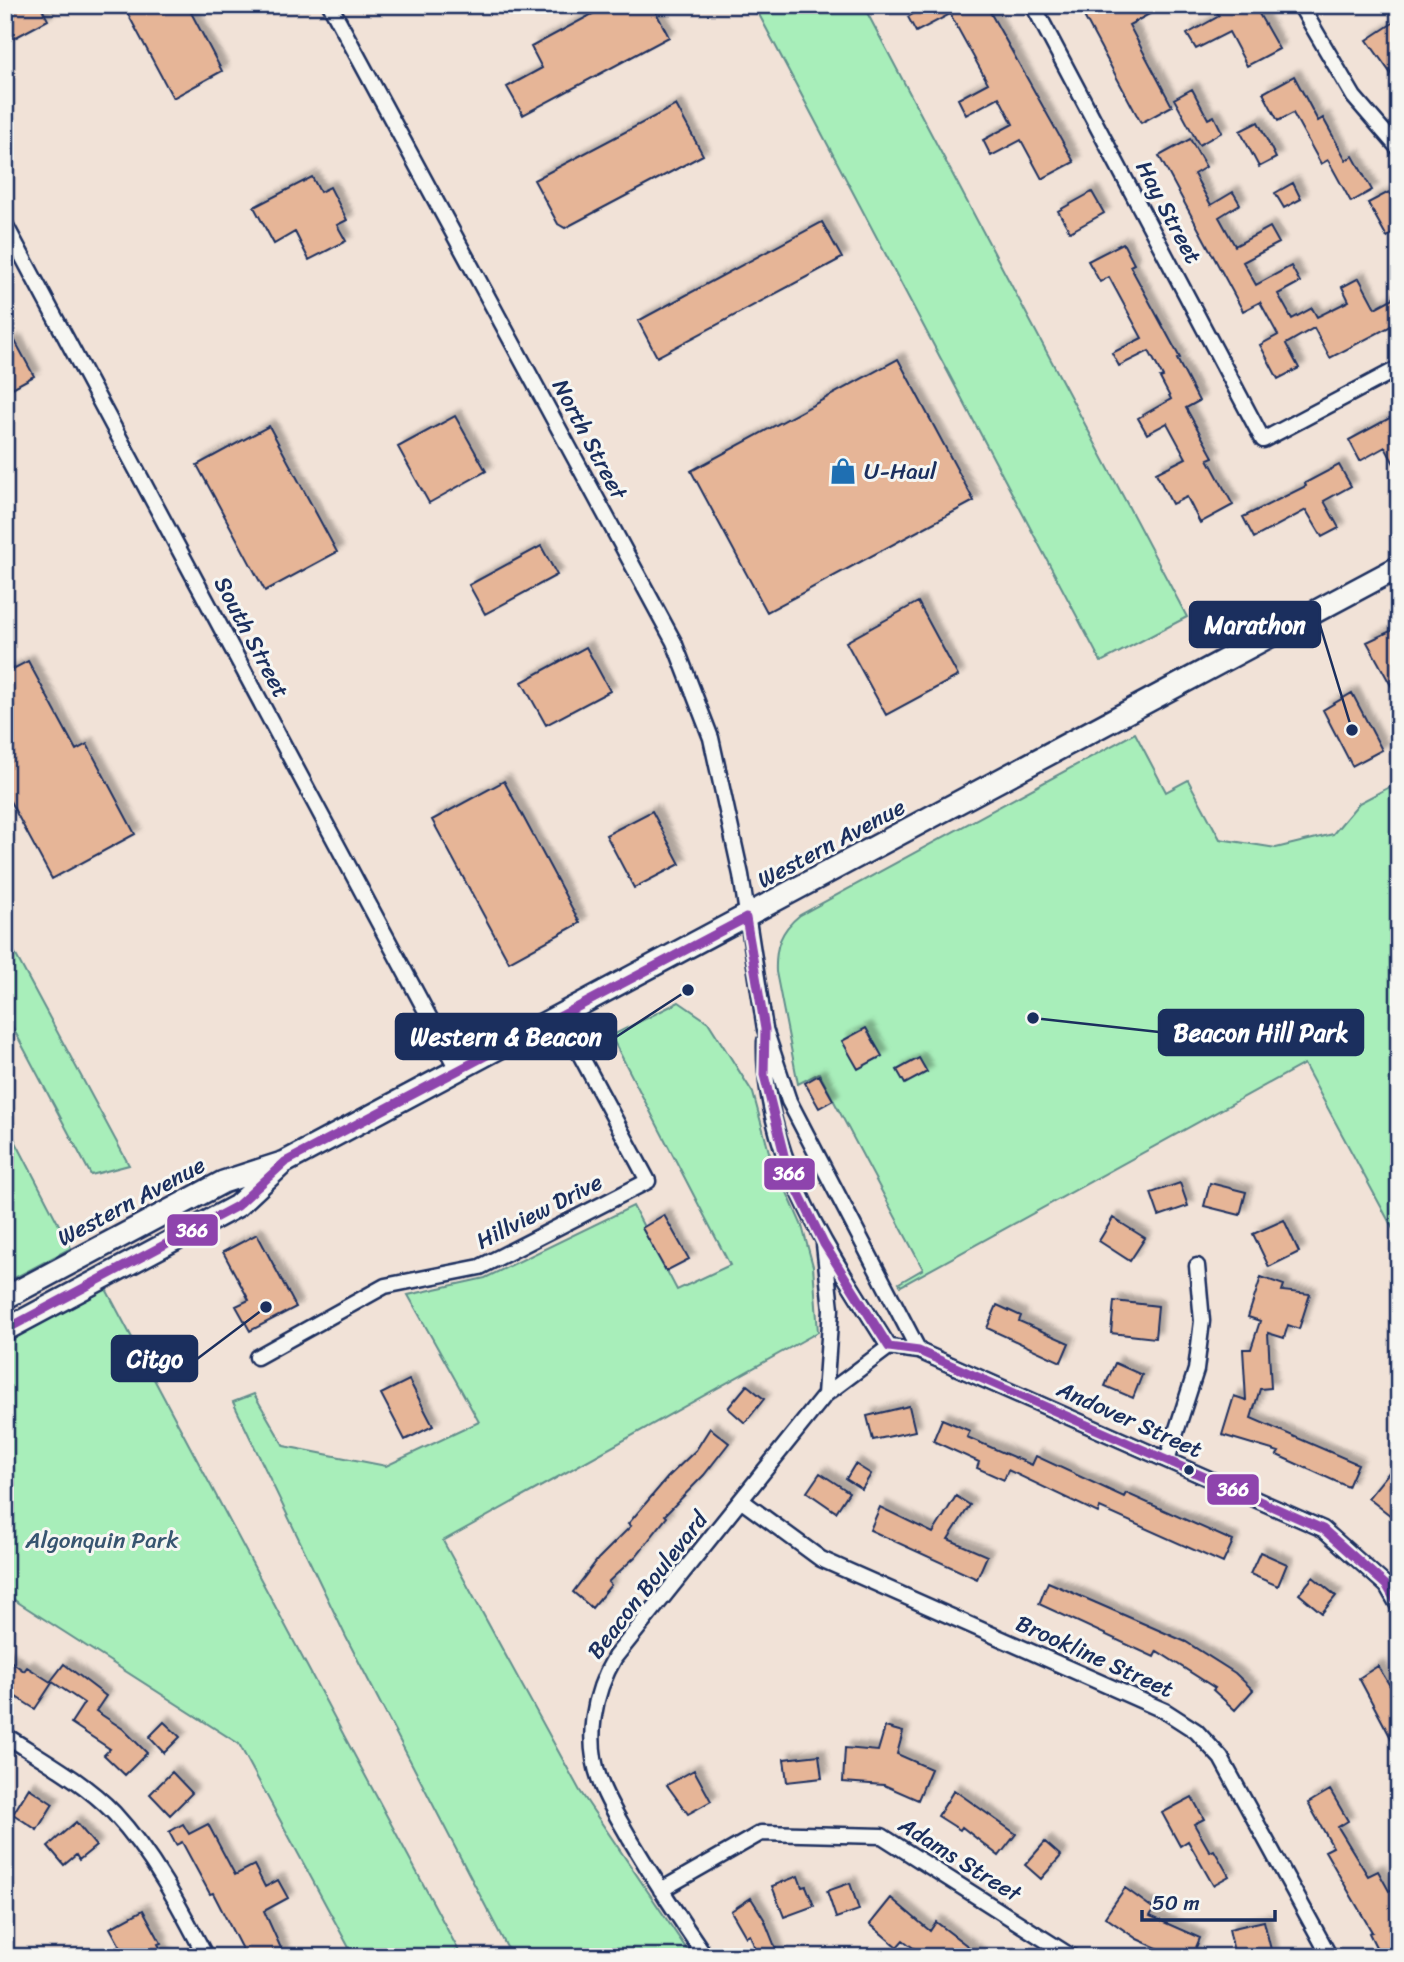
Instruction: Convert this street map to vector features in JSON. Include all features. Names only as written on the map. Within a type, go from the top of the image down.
[{"type":"main road","name":"Western Avenue","points":[[5,1298],[223,1182],[285,1161],[458,1071],[1399,567]]},
{"type":"main road","name":"Western Avenue","points":[[5,1330],[237,1206],[285,1161]]},
{"type":"street","name":"North Street","points":[[330,5],[674,642],[711,738],[741,874],[746,918]]},
{"type":"street","name":"Hay Street","points":[[1033,5],[1264,440],[1399,368]]},
{"type":"street","points":[[1300,5],[1322,48],[1354,97],[1399,149]]},
{"type":"street","name":"South Street","points":[[5,224],[458,1071]]},
{"type":"street","points":[[746,918],[765,1029],[789,1101],[919,1351]]},
{"type":"street","name":"Hillview Drive","points":[[257,1357],[385,1286],[480,1267],[648,1181],[560,1017]]},
{"type":"street","points":[[765,1029],[764,1075],[788,1171],[824,1244],[889,1347],[825,1395]]},
{"type":"street","points":[[824,1244],[831,1309],[825,1395]]},
{"type":"street","points":[[1167,1460],[1196,1370],[1202,1321],[1197,1266]]},
{"type":"street","name":"Andover Street","points":[[889,1347],[919,1351],[1323,1529],[1387,1586],[1399,1607]]},
{"type":"street","name":"Beacon Boulevard","points":[[706,1957],[661,1891],[600,1781],[593,1748],[593,1716],[603,1677],[615,1657],[825,1395]]},
{"type":"street","name":"Brookline Street","points":[[742,1501],[821,1559],[1165,1711],[1196,1731],[1233,1777],[1330,1957]]},
{"type":"street","points":[[5,1735],[72,1778],[113,1813],[176,1900],[206,1957]]},
{"type":"street","name":"Adams Street","points":[[661,1891],[761,1833],[882,1836],[1072,1957]]},
{"type":"green space","points":[[754,5],[863,5],[1187,617],[1101,662]]},
{"type":"green space","points":[[1135,733],[1166,792],[1188,780],[1220,839],[1276,848],[1333,834],[1359,803],[1399,782],[1399,1240],[1304,1064],[901,1286],[899,1283],[923,1269],[819,1073],[798,1084],[776,972],[780,940],[800,915]]},
{"type":"green space","points":[[5,935],[129,1165],[91,1175],[5,1013]]},
{"type":"green space","points":[[679,1002],[708,1022],[753,1093],[769,1152],[802,1226],[813,1266],[818,1332],[443,1541],[580,1791],[692,1957],[512,1957],[346,1637],[233,1402],[254,1394],[284,1446],[386,1466],[479,1422],[408,1295],[485,1278],[633,1206],[677,1290],[730,1265],[611,1036]]},
{"type":"green space","points":[[5,1121],[71,1248],[5,1283]]},
{"type":"green space","name":"Algonquin Park","points":[[106,1289],[462,1957],[354,1957],[239,1744],[5,1594],[5,1343]]},
{"type":"building","points":[[5,5],[40,5],[48,20],[5,43]]},
{"type":"building","points":[[123,5],[187,5],[222,71],[173,98]]},
{"type":"building","points":[[609,5],[652,5],[669,37],[523,115],[507,87],[542,68],[531,47]]},
{"type":"building","points":[[929,5],[986,5],[1074,162],[1042,179],[1021,140],[991,156],[983,140],[1013,124],[999,97],[966,115],[958,99],[988,83],[950,14],[916,32],[908,17]]},
{"type":"building","points":[[1078,5],[1166,5],[1129,25],[1172,106],[1141,123]]},
{"type":"building","points":[[1213,5],[1254,5],[1279,49],[1247,66],[1229,32],[1196,49],[1187,34],[1219,16]]},
{"type":"building","points":[[1399,19],[1399,85],[1367,40]]},
{"type":"building","points":[[1294,76],[1318,121],[1323,118],[1346,160],[1353,156],[1372,190],[1351,202],[1328,160],[1321,164],[1293,113],[1278,121],[1263,93]]},
{"type":"building","points":[[1192,89],[1208,119],[1214,116],[1222,132],[1199,145],[1174,99]]},
{"type":"building","points":[[676,105],[703,155],[565,228],[558,224],[534,180]]},
{"type":"building","points":[[1258,122],[1276,158],[1259,167],[1240,131]]},
{"type":"building","points":[[1190,139],[1206,167],[1194,174],[1211,205],[1233,192],[1240,204],[1219,217],[1235,246],[1270,227],[1279,243],[1243,262],[1256,285],[1291,266],[1300,282],[1278,294],[1292,319],[1312,308],[1317,317],[1349,301],[1342,287],[1359,278],[1375,308],[1399,295],[1399,322],[1330,358],[1314,328],[1286,344],[1299,368],[1278,379],[1260,345],[1278,335],[1260,302],[1243,311],[1159,156]]},
{"type":"building","points":[[312,177],[320,192],[330,187],[347,220],[337,225],[346,241],[309,260],[295,232],[274,244],[254,207]]},
{"type":"building","points":[[1293,183],[1301,199],[1284,208],[1275,193]]},
{"type":"building","points":[[1092,192],[1104,213],[1070,232],[1058,211]]},
{"type":"building","points":[[1389,192],[1399,210],[1399,230],[1387,237],[1368,203]]},
{"type":"building","points":[[822,222],[842,258],[657,357],[638,321]]},
{"type":"building","points":[[1123,243],[1134,264],[1130,266],[1180,358],[1177,359],[1199,401],[1186,408],[1213,457],[1208,459],[1233,505],[1200,523],[1187,497],[1172,504],[1156,473],[1186,458],[1167,423],[1147,434],[1138,418],[1171,399],[1160,378],[1163,377],[1149,351],[1119,366],[1112,353],[1142,338],[1109,277],[1100,282],[1088,261]]},
{"type":"building","points":[[15,341],[34,376],[5,392],[5,346]]},
{"type":"building","points":[[898,359],[974,501],[767,612],[691,471]]},
{"type":"building","points":[[1399,413],[1399,473],[1385,447],[1360,461],[1349,440]]},
{"type":"building","points":[[455,416],[486,471],[429,503],[398,447]]},
{"type":"building","points":[[269,426],[337,552],[265,591],[197,465]]},
{"type":"building","points":[[1339,465],[1351,486],[1324,501],[1339,528],[1322,537],[1306,510],[1254,538],[1243,517],[1306,486],[1305,483]]},
{"type":"building","points":[[541,546],[557,575],[485,614],[469,585]]},
{"type":"building","points":[[918,602],[958,676],[886,715],[846,642]]},
{"type":"building","points":[[1399,627],[1399,700],[1367,642]]},
{"type":"building","points":[[586,647],[610,691],[546,725],[522,682]]},
{"type":"building","points":[[28,661],[76,750],[87,744],[135,834],[52,879],[5,792],[5,673]]},
{"type":"building","points":[[1352,693],[1382,750],[1352,766],[1323,710]]},
{"type":"building","points":[[504,781],[580,923],[509,962],[432,820]]},
{"type":"building","points":[[652,811],[680,864],[634,888],[606,835]]},
{"type":"building","points":[[866,1028],[882,1056],[858,1069],[842,1041]]},
{"type":"building","points":[[919,1058],[927,1072],[905,1084],[897,1070]]},
{"type":"building","points":[[819,1075],[833,1100],[819,1108],[805,1083]]},
{"type":"building","points":[[1180,1183],[1188,1206],[1159,1216],[1151,1193]]},
{"type":"building","points":[[1210,1183],[1246,1192],[1240,1215],[1204,1206]]},
{"type":"building","points":[[664,1215],[689,1259],[666,1271],[642,1228]]},
{"type":"building","points":[[1113,1218],[1145,1238],[1130,1261],[1099,1241]]},
{"type":"building","points":[[1284,1220],[1299,1252],[1269,1267],[1253,1234]]},
{"type":"building","points":[[257,1234],[296,1307],[250,1331],[236,1306],[249,1300],[223,1252]]},
{"type":"building","points":[[1261,1277],[1284,1285],[1282,1291],[1310,1294],[1299,1329],[1288,1325],[1284,1338],[1268,1333],[1271,1388],[1260,1389],[1251,1418],[1358,1464],[1348,1487],[1277,1455],[1279,1452],[1222,1435],[1234,1396],[1246,1400],[1243,1349],[1251,1349],[1260,1321],[1248,1317]]},
{"type":"building","points":[[1114,1301],[1158,1306],[1155,1338],[1111,1333]]},
{"type":"building","points":[[997,1305],[1021,1316],[1019,1321],[1069,1343],[1061,1362],[987,1328]]},
{"type":"building","points":[[1115,1363],[1142,1375],[1133,1398],[1105,1386]]},
{"type":"building","points":[[409,1380],[433,1426],[405,1440],[381,1394]]},
{"type":"building","points":[[747,1385],[764,1399],[745,1423],[728,1408]]},
{"type":"building","points":[[909,1406],[915,1431],[873,1440],[867,1416]]},
{"type":"building","points":[[942,1419],[970,1431],[967,1437],[1032,1465],[1036,1456],[1124,1497],[1126,1493],[1233,1541],[1223,1563],[1100,1508],[1098,1513],[1008,1470],[1004,1480],[977,1468],[979,1462],[933,1441]]},
{"type":"building","points":[[710,1428],[729,1443],[704,1475],[665,1515],[667,1517],[636,1556],[608,1582],[611,1585],[592,1608],[573,1592],[598,1559],[631,1526],[628,1524],[668,1477],[696,1450]]},
{"type":"building","points":[[1399,1460],[1399,1507],[1391,1516],[1368,1498]]},
{"type":"building","points":[[855,1464],[871,1474],[862,1489],[846,1479]]},
{"type":"building","points":[[820,1473],[849,1492],[836,1512],[807,1492]]},
{"type":"building","points":[[956,1496],[970,1505],[948,1539],[987,1556],[977,1579],[870,1530],[880,1507],[933,1533]]},
{"type":"building","points":[[1260,1552],[1287,1564],[1278,1586],[1250,1574]]},
{"type":"building","points":[[1313,1577],[1336,1596],[1322,1613],[1299,1594]]},
{"type":"building","points":[[1048,1582],[1186,1642],[1235,1673],[1253,1690],[1235,1710],[1213,1690],[1215,1688],[1157,1651],[1154,1657],[1039,1604]]},
{"type":"building","points":[[5,1657],[24,1671],[27,1667],[52,1683],[35,1709],[5,1690]]},
{"type":"building","points":[[64,1664],[106,1696],[96,1711],[123,1729],[147,1753],[125,1775],[104,1755],[110,1749],[71,1723],[84,1703],[51,1681]]},
{"type":"building","points":[[1378,1666],[1399,1701],[1399,1753],[1359,1678]]},
{"type":"building","points":[[164,1722],[180,1737],[164,1753],[149,1737]]},
{"type":"building","points":[[885,1727],[903,1732],[897,1754],[931,1769],[918,1800],[884,1785],[843,1782],[845,1748],[878,1751]]},
{"type":"building","points":[[819,1755],[822,1778],[787,1782],[784,1759]]},
{"type":"building","points":[[694,1770],[711,1801],[688,1814],[667,1785]]},
{"type":"building","points":[[172,1772],[192,1793],[170,1815],[150,1794]]},
{"type":"building","points":[[29,1788],[53,1804],[37,1830],[13,1814]]},
{"type":"building","points":[[954,1790],[1016,1834],[999,1856],[962,1827],[960,1830],[938,1816]]},
{"type":"building","points":[[1330,1790],[1348,1821],[1338,1827],[1368,1876],[1378,1871],[1389,1891],[1399,1886],[1399,1948],[1381,1957],[1369,1933],[1372,1932],[1325,1851],[1333,1847],[1308,1803]]},
{"type":"building","points":[[1192,1797],[1204,1819],[1194,1824],[1210,1852],[1214,1850],[1229,1876],[1213,1885],[1188,1841],[1180,1846],[1162,1813]]},
{"type":"building","points":[[76,1822],[96,1846],[79,1860],[76,1855],[64,1865],[48,1846]]},
{"type":"building","points":[[183,1824],[189,1834],[208,1824],[235,1875],[254,1865],[265,1887],[278,1880],[288,1898],[264,1911],[285,1957],[246,1957],[213,1893],[210,1894],[182,1842],[176,1845],[169,1832]]},
{"type":"building","points":[[1045,1842],[1061,1856],[1041,1879],[1025,1865]]},
{"type":"building","points":[[798,1876],[802,1887],[806,1886],[814,1906],[784,1917],[772,1886]]},
{"type":"building","points":[[850,1883],[859,1910],[836,1918],[827,1891]]},
{"type":"building","points":[[1125,1888],[1154,1909],[1150,1916],[1200,1938],[1192,1957],[1177,1957],[1137,1939],[1105,1917]]},
{"type":"building","points":[[751,1898],[764,1919],[779,1957],[758,1957],[750,1935],[746,1937],[731,1911]]},
{"type":"building","points":[[891,1898],[930,1931],[936,1922],[982,1957],[925,1957],[903,1940],[897,1947],[870,1924]]},
{"type":"building","points":[[143,1910],[161,1943],[158,1944],[165,1957],[126,1957],[110,1928]]},
{"type":"building","points":[[1264,1921],[1272,1954],[1245,1957],[1243,1950],[1234,1952],[1229,1929]]},
{"type":"transit line","name":"366","points":[[746,918],[765,1029],[764,1075],[788,1171],[824,1244],[889,1347],[919,1351],[1323,1529],[1387,1586],[1399,1607]]},
{"type":"transit line","name":"366","points":[[5,1330],[237,1206],[285,1162],[746,918]]},
{"type":"place","name":"U-Haul","points":[[843,471]]},
{"type":"place","name":"Marathon","points":[[1352,730]]},
{"type":"place","name":"Western & Beacon","points":[[688,990]]},
{"type":"place","name":"Beacon Hill Park","points":[[1033,1018]]},
{"type":"place","name":"Citgo","points":[[266,1307]]}]
